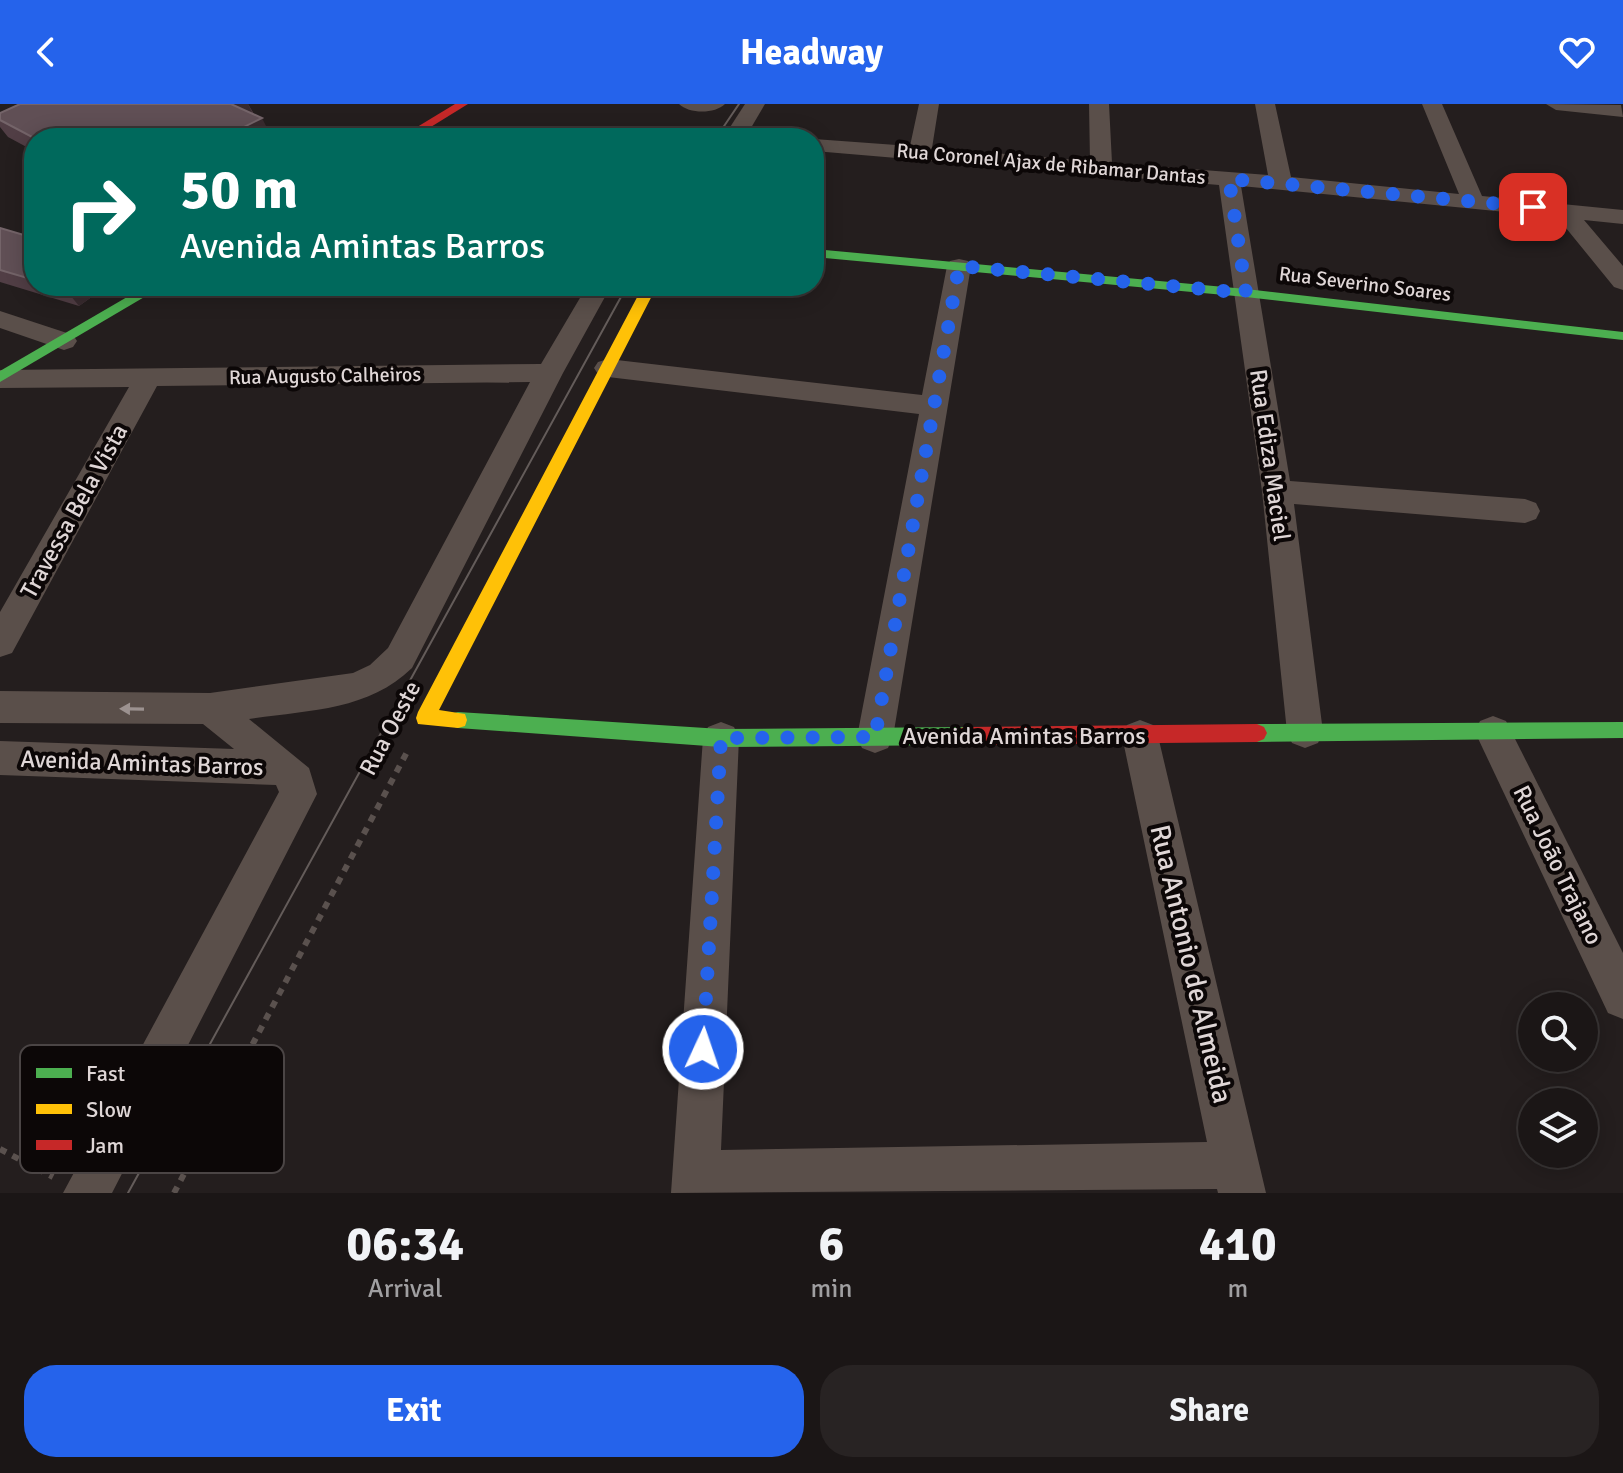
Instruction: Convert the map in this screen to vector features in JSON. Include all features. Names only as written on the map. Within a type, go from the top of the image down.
[{"type":"street","points":[[422,128],[463,104]]},
{"type":"street","points":[[689,104],[715,104]]},
{"type":"street","points":[[740,128],[755,104]]},
{"type":"street","points":[[920,153],[929,104]]},
{"type":"street","points":[[1099,104],[1101,169]]},
{"type":"street","points":[[1265,104],[1281,183]]},
{"type":"street","points":[[1432,104],[1473,201]]},
{"type":"street","points":[[1556,104],[1621,110]]},
{"type":"street","name":"Rua Coronel Ajax de Ribamar Dantas","points":[[824,146],[1281,183],[1623,217]]},
{"type":"street","name":"Rua Ediza Maciel","points":[[1229,179],[1277,491],[1305,732]]},
{"type":"street","points":[[1564,211],[1623,282]]},
{"type":"street","name":"Rua Severino Soares","points":[[824,254],[1246,293],[1623,336]]},
{"type":"street","points":[[875,737],[959,266]]},
{"type":"street","points":[[0,378],[139,296]]},
{"type":"street","points":[[0,707],[210,709],[358,687],[382,675],[400,658],[549,373],[593,296]]},
{"type":"street","name":"Rua Oeste","points":[[425,718],[645,296]]},
{"type":"street","points":[[0,319],[64,341]]},
{"type":"street","points":[[608,368],[934,406]]},
{"type":"street","name":"Rua Augusto Calheiros","points":[[0,378],[549,373]]},
{"type":"street","name":"Travessa Bela Vista","points":[[0,643],[148,378]]},
{"type":"street","points":[[1277,491],[1525,511]]},
{"type":"street","name":"Avenida Amintas Barros","points":[[210,709],[285,768]]},
{"type":"street","name":"Avenida Amintas Barros","points":[[425,718],[721,738],[1623,730]]},
{"type":"street","name":"Rua João Trajano","points":[[1493,732],[1623,998]]},
{"type":"street","name":"Rua Antonio de Almeida","points":[[1140,736],[1239,1179]]},
{"type":"street","points":[[721,738],[695,1183],[1239,1179]]},
{"type":"street","name":"Avenida Amintas Barros","points":[[0,758],[285,768]]},
{"type":"street","points":[[153,1045],[298,794],[296,780],[285,768]]},
{"type":"path","name":"Rua Oeste","points":[[252,1045],[425,718]]},
{"type":"path","points":[[0,1149],[20,1159]]},
{"type":"path","points":[[46,1173],[71,1186]]},
{"type":"path","name":"Rua Oeste","points":[[174,1193],[185,1173]]},
{"type":"building","points":[[20,104],[231,104],[262,118],[242,128],[24,128],[24,133],[0,120],[0,113]]},
{"type":"building","points":[[0,228],[24,235],[24,277],[0,270]]},
{"type":"tram line","points":[[723,128],[739,104]]},
{"type":"tram line","points":[[209,1045],[621,296]]},
{"type":"tram line","points":[[128,1193],[139,1173]]},
{"type":"traffic: fast","points":[[824,254],[1246,293],[1623,336]]},
{"type":"traffic: fast","points":[[0,377],[139,296]]},
{"type":"traffic: fast","points":[[458,720],[721,738],[964,736]]},
{"type":"traffic: fast","points":[[1257,733],[1623,730]]},
{"type":"traffic: slow","points":[[458,720],[425,718],[645,296]]},
{"type":"traffic: jam","points":[[422,128],[463,104]]},
{"type":"traffic: jam","points":[[964,736],[1257,733]]},
{"type":"route","points":[[703,1049],[721,738],[875,737],[959,266],[1246,293],[1229,179],[1533,207]]}]
